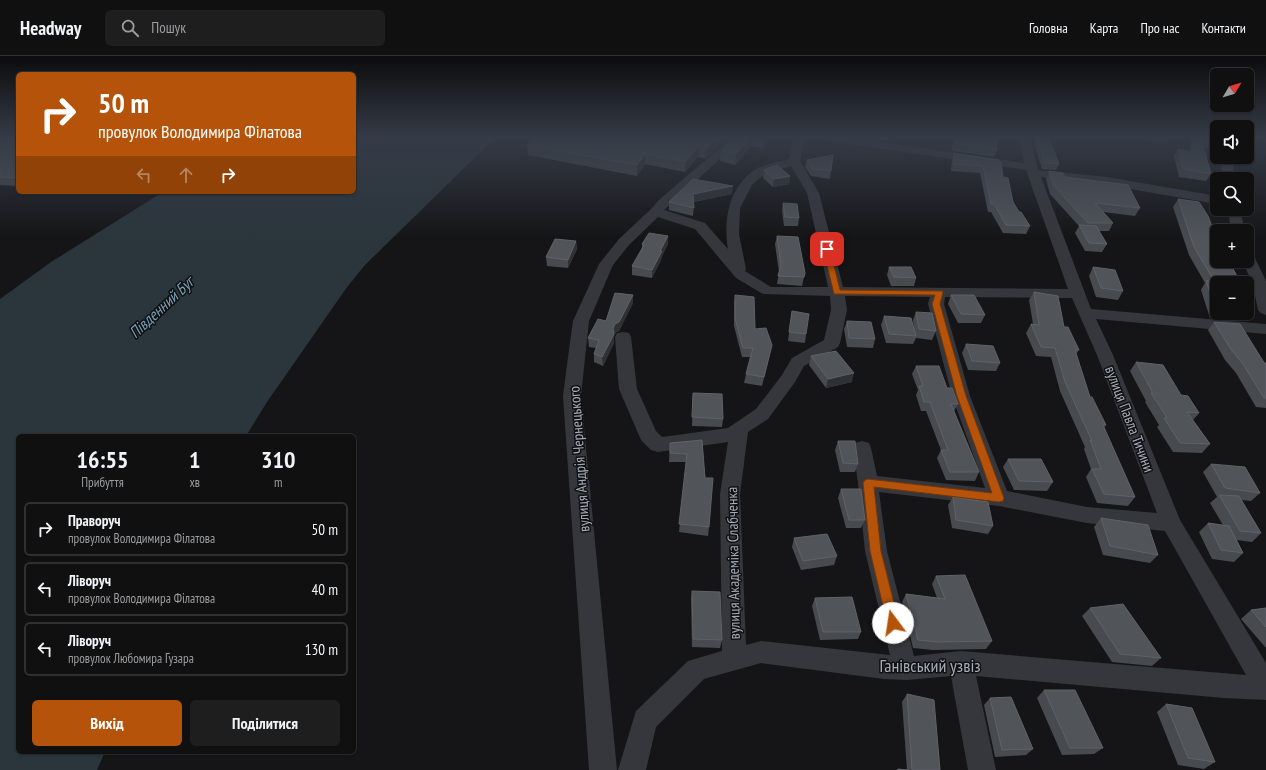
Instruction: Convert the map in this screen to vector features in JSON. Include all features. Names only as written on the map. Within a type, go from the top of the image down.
[{"type":"street","name":"вулиця Андрія Чернецького","points":[[603,770],[572,396],[581,321],[606,264],[624,242],[656,212],[663,203],[700,171]]},
{"type":"street","points":[[741,275],[732,234],[734,208],[746,183],[761,171]]},
{"type":"street","points":[[623,337],[628,389],[648,435],[658,445],[733,434],[762,414],[789,378],[798,362],[832,343],[840,310],[813,193],[800,171]]},
{"type":"street","name":"вулиця Павла Тичини","points":[[1032,171],[1077,294],[1105,355],[1171,523],[1266,687]]},
{"type":"street","points":[[1041,171],[1210,199]]},
{"type":"street","points":[[656,212],[700,226],[741,275],[768,291],[837,293],[939,292],[1077,294]]},
{"type":"street","points":[[1253,268],[1259,282],[1266,310]]},
{"type":"street","points":[[939,292],[936,304],[961,396],[999,498]]},
{"type":"street","points":[[1086,312],[1266,329]]},
{"type":"street","name":"вулиця Академіка Слабченка","points":[[734,659],[730,494],[739,429]]},
{"type":"street","points":[[862,448],[868,483],[876,551],[900,651],[907,668]]},
{"type":"street","points":[[868,483],[999,498],[1087,515],[1171,523]]},
{"type":"street","name":"Ганівський узвіз","points":[[632,770],[645,720],[697,669],[761,652],[907,668],[961,663],[1224,686],[1266,687]]},
{"type":"street","points":[[961,663],[982,770]]},
{"type":"water","name":"Південний Буг","points":[[356,171],[461,171],[364,266],[345,290],[267,402],[247,434],[16,434],[16,754],[104,754],[97,770],[0,770],[0,299],[51,262],[160,194],[356,194]]},
{"type":"building","points":[[0,171],[16,171],[16,178],[0,177]]},
{"type":"building","points":[[765,171],[784,171],[790,176],[774,179]]},
{"type":"building","points":[[984,171],[1002,171],[1003,177],[1008,178],[1013,202],[1030,226],[1006,225],[994,204],[991,204]]},
{"type":"building","points":[[1049,171],[1063,173],[1065,177],[1128,185],[1140,208],[1095,203],[1113,223],[1088,223],[1054,186]]},
{"type":"building","points":[[1196,171],[1210,171],[1210,174]]},
{"type":"building","points":[[693,179],[733,186],[693,194],[694,208],[669,202]]},
{"type":"building","points":[[1178,199],[1199,202],[1208,216],[1211,224],[1210,268],[1233,268],[1237,276],[1211,276],[1194,247]]},
{"type":"building","points":[[783,203],[797,204],[799,218],[785,217]]},
{"type":"building","points":[[1079,225],[1096,226],[1107,244],[1089,243]]},
{"type":"building","points":[[649,233],[668,236],[660,251],[662,251],[652,270],[632,266],[644,245],[642,244]]},
{"type":"building","points":[[777,236],[798,237],[805,273],[804,277],[778,276],[781,265]]},
{"type":"building","points":[[555,239],[576,241],[568,260],[546,257]]},
{"type":"building","points":[[889,267],[911,267],[916,278],[894,277]]},
{"type":"building","points":[[1093,267],[1115,270],[1123,291],[1101,288]]},
{"type":"building","points":[[1210,279],[1210,292],[1206,281]]},
{"type":"building","points":[[1034,292],[1058,296],[1064,327],[1068,327],[1079,350],[1075,350],[1090,397],[1092,397],[1106,425],[1103,425],[1135,497],[1104,494],[1092,469],[1101,469],[1090,440],[1092,441],[1065,382],[1055,348],[1041,347],[1031,324],[1039,325]]},
{"type":"building","points":[[615,293],[633,295],[619,322],[615,324],[613,328],[614,334],[602,357],[594,354],[599,340],[588,338],[598,319],[606,321]]},
{"type":"building","points":[[735,295],[754,297],[755,329],[766,328],[772,345],[764,377],[746,374],[753,348],[743,348],[735,318]]},
{"type":"building","points":[[951,295],[974,295],[985,315],[961,314]]},
{"type":"building","points":[[792,311],[809,314],[806,334],[789,332]]},
{"type":"building","points":[[916,312],[932,313],[936,331],[919,329]]},
{"type":"building","points":[[884,316],[911,318],[916,336],[889,334]]},
{"type":"building","points":[[847,321],[871,322],[875,339],[849,338]]},
{"type":"building","points":[[1214,322],[1240,324],[1266,364],[1266,398],[1264,398]]},
{"type":"building","points":[[966,344],[993,346],[1000,363],[972,361]]},
{"type":"building","points":[[836,351],[854,373],[828,379],[811,356]]},
{"type":"building","points":[[1136,362],[1163,365],[1181,395],[1188,396],[1199,413],[1187,412],[1210,444],[1180,443],[1164,418],[1167,418],[1151,393],[1153,393]]},
{"type":"building","points":[[916,366],[939,366],[947,388],[952,388],[958,404],[951,404],[979,472],[950,472],[941,450],[948,450],[930,402],[924,402],[919,386],[923,386]]},
{"type":"building","points":[[693,393],[722,394],[723,419],[692,417]]},
{"type":"building","points":[[702,440],[705,478],[713,478],[709,527],[679,524],[687,454],[670,453],[670,443]]},
{"type":"building","points":[[838,441],[855,441],[858,464],[843,463]]},
{"type":"building","points":[[1008,459],[1041,459],[1053,482],[1019,481]]},
{"type":"building","points":[[1211,464],[1245,467],[1260,493],[1225,488]]},
{"type":"building","points":[[841,489],[861,489],[865,520],[849,520]]},
{"type":"building","points":[[1219,495],[1239,496],[1261,533],[1240,531]]},
{"type":"building","points":[[953,497],[988,502],[993,526],[956,520]]},
{"type":"building","points":[[1101,518],[1148,525],[1158,555],[1110,546]]},
{"type":"building","points":[[1208,523],[1229,526],[1243,553],[1221,550]]},
{"type":"building","points":[[827,534],[837,556],[803,561],[794,538]]},
{"type":"building","points":[[965,575],[992,641],[938,642],[918,640],[906,594],[945,599],[936,576]]},
{"type":"building","points":[[692,591],[720,592],[722,640],[693,639]]},
{"type":"building","points":[[852,597],[861,632],[823,632],[815,598]]},
{"type":"building","points":[[1123,604],[1161,658],[1120,654],[1090,608]]},
{"type":"building","points":[[1266,608],[1266,627],[1251,610]]},
{"type":"building","points":[[1044,690],[1075,690],[1103,748],[1070,748]]},
{"type":"building","points":[[907,694],[934,700],[940,770],[912,770]]},
{"type":"building","points":[[1011,697],[1033,749],[1002,750],[990,698]]},
{"type":"building","points":[[1166,704],[1192,708],[1215,762],[1188,758]]},
{"type":"route","points":[[827,249],[837,293],[939,292],[936,304],[961,396],[999,498],[868,483],[876,551],[893,623]]}]
